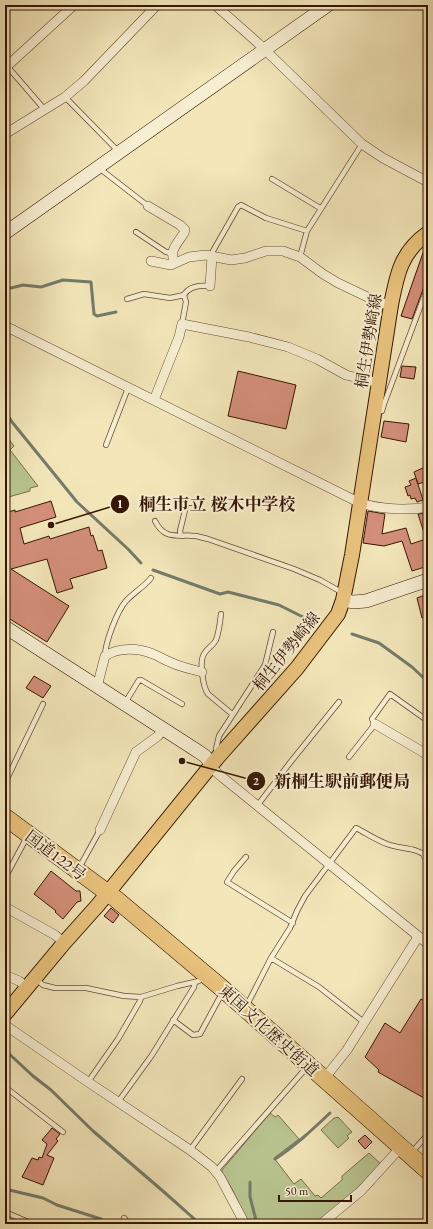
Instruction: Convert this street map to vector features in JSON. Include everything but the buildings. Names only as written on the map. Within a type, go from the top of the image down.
[{"type":"highway","name":"国道122号","points":[[5,817],[107,893]]},
{"type":"highway","name":"東国文化歴史街道","points":[[107,893],[116,899],[201,979],[244,1008],[428,1171]]},
{"type":"main road","name":"桐生伊勢崎線","points":[[5,1014],[107,893],[215,761],[297,668],[335,618],[344,597],[396,276],[401,263],[410,249],[428,233]]},
{"type":"street","points":[[6,66],[74,5]]},
{"type":"street","points":[[5,134],[65,97],[84,81],[157,5]]},
{"type":"street","points":[[214,5],[265,50],[362,144],[383,158],[428,182]]},
{"type":"street","points":[[5,233],[328,5]]},
{"type":"street","points":[[148,206],[180,225],[185,230],[173,249],[172,253],[175,263]]},
{"type":"street","points":[[150,261],[168,265],[189,257],[200,255],[235,260],[271,250],[282,251],[300,257],[338,283],[378,302],[391,305]]},
{"type":"street","points":[[210,286],[212,256]]},
{"type":"street","points":[[154,400],[179,337],[182,324],[249,337],[288,347],[317,359],[346,375],[379,383]]},
{"type":"street","points":[[5,326],[360,503],[405,510],[428,507]]},
{"type":"street","points":[[344,597],[352,602],[366,601],[428,580]]},
{"type":"street","points":[[5,627],[215,761],[217,772],[428,944]]},
{"type":"street","points":[[97,687],[105,656],[116,651],[133,649],[152,653],[170,662],[202,672]]},
{"type":"street","points":[[375,724],[428,756]]},
{"type":"street","points":[[100,830],[136,752],[158,736],[164,729]]},
{"type":"street","points":[[5,907],[55,935],[64,943]]},
{"type":"street","points":[[324,1079],[347,1050],[365,1023],[418,936]]},
{"type":"street","points":[[5,975],[19,981],[31,983]]},
{"type":"street","points":[[5,1025],[190,1150],[216,1172],[245,1224]]},
{"type":"street","points":[[321,1224],[406,1151]]},
{"type":"lane","points":[[6,66],[45,110]]},
{"type":"lane","points":[[65,97],[120,153]]},
{"type":"lane","points":[[300,257],[307,231],[320,208],[362,144]]},
{"type":"lane","points":[[99,168],[148,206]]},
{"type":"lane","points":[[272,179],[320,208]]},
{"type":"lane","points":[[212,256],[238,207],[241,205],[266,218],[307,231]]},
{"type":"lane","points":[[136,232],[166,252],[172,253]]},
{"type":"lane","points":[[127,299],[144,294],[170,298],[184,296],[189,288],[204,285],[210,286]]},
{"type":"lane","points":[[375,410],[382,411],[428,286]]},
{"type":"lane","points":[[182,324],[186,302],[184,296]]},
{"type":"lane","points":[[106,445],[128,388]]},
{"type":"lane","points":[[181,536],[180,531],[187,502]]},
{"type":"lane","points":[[155,521],[158,528],[167,534],[197,536],[272,561],[320,580],[344,597]]},
{"type":"lane","points":[[105,656],[106,645],[125,602],[151,578]]},
{"type":"lane","points":[[221,614],[215,641],[203,656],[202,672],[205,690],[232,714]]},
{"type":"lane","points":[[215,761],[219,736],[265,665],[273,632]]},
{"type":"lane","points":[[124,704],[139,680],[182,704]]},
{"type":"lane","points":[[349,757],[375,724],[372,719],[390,694],[428,721]]},
{"type":"lane","points":[[257,806],[339,702]]},
{"type":"lane","points":[[5,783],[43,704]]},
{"type":"lane","points":[[244,1008],[271,958],[293,923],[297,911],[305,896],[356,828],[387,844],[411,849],[424,854],[427,857]]},
{"type":"lane","points":[[76,870],[100,830]]},
{"type":"lane","points":[[5,878],[28,834]]},
{"type":"lane","points":[[246,857],[227,882],[293,923]]},
{"type":"lane","points":[[271,958],[319,987],[365,1023]]},
{"type":"lane","points":[[31,983],[55,988],[86,988],[124,996],[142,997],[201,979]]},
{"type":"lane","points":[[118,1102],[152,1055],[194,987],[201,979]]},
{"type":"lane","points":[[88,1082],[118,1039],[142,997]]},
{"type":"lane","points":[[173,1020],[193,1035],[200,1034],[220,997]]},
{"type":"lane","points":[[216,1172],[309,1065]]},
{"type":"lane","points":[[190,1150],[242,1079]]},
{"type":"lane","points":[[5,1087],[63,1132]]},
{"type":"lane","points":[[406,1151],[428,1134]]},
{"type":"lane","points":[[5,1212],[33,1224]]},
{"type":"lane","points":[[124,1218],[129,1224]]},
{"type":"green space","points":[[5,434],[14,446],[10,450],[38,486],[30,488],[30,491],[5,498]]},
{"type":"green space","points":[[270,1113],[275,1117],[278,1115],[299,1139],[274,1158],[294,1184],[301,1179],[315,1196],[318,1195],[321,1198],[342,1180],[342,1176],[369,1153],[381,1164],[364,1183],[315,1224],[249,1224],[222,1170]]},
{"type":"green space","points":[[338,1117],[352,1132],[347,1136],[349,1138],[338,1148],[321,1130],[334,1118]]},
{"type":"waterway","points":[[5,287],[11,288],[23,285],[41,287],[63,280],[91,282],[94,314],[97,316],[116,312]]},
{"type":"waterway","points":[[5,411],[12,422],[77,502],[141,563]]},
{"type":"waterway","points":[[153,570],[220,594],[228,592],[279,605],[307,619]]},
{"type":"waterway","points":[[352,634],[379,643],[412,667],[428,682]]},
{"type":"waterway","points":[[5,1050],[33,1076],[51,1090],[93,1131],[200,1224]]},
{"type":"waterway","points":[[275,1159],[310,1132],[330,1113]]},
{"type":"waterway","points":[[250,1182],[250,1197],[257,1224]]},
{"type":"waterway","points":[[5,1189],[43,1198],[57,1205],[101,1219],[108,1224]]},
{"type":"place","name":"桐生市立 桜木中学校","points":[[51,525]]},
{"type":"place","name":"新桐生駅前郵便局","points":[[182,761]]}]
